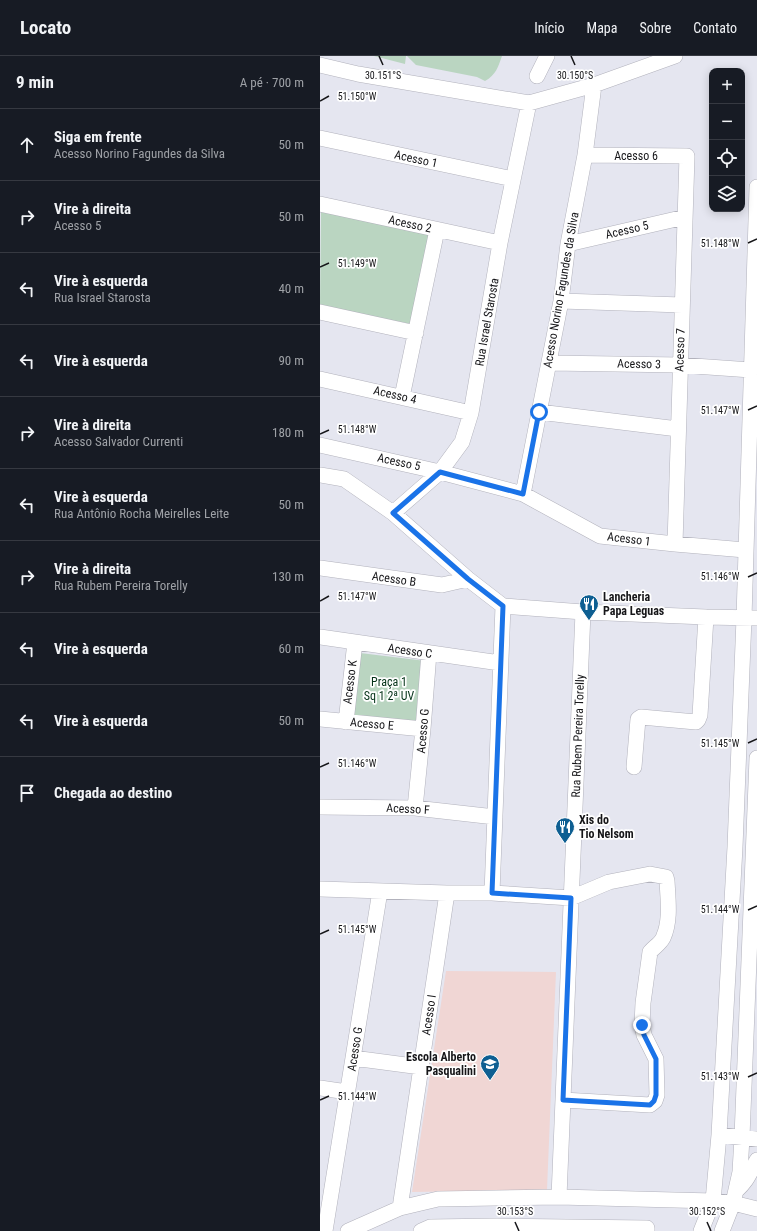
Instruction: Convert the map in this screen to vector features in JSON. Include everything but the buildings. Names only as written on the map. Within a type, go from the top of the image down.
[{"type":"street","points":[[537,76],[547,56]]},
{"type":"street","points":[[320,65],[358,74],[529,103],[594,85],[675,56]]},
{"type":"street","name":"Acesso Norino Fagundes da Silva","points":[[523,494],[561,301],[568,244],[585,155],[594,85]]},
{"type":"street","name":"Rua Israel Starosta","points":[[393,513],[440,472],[462,442],[471,413],[500,243],[529,103]]},
{"type":"street","name":"Acesso 1","points":[[320,138],[513,179]]},
{"type":"street","name":"Acesso 6","points":[[585,155],[687,156]]},
{"type":"street","name":"Acesso 7","points":[[675,544],[687,156]]},
{"type":"street","points":[[701,1231],[713,1201],[719,1135],[735,847],[750,618],[745,550],[752,509],[754,412],[751,370],[757,187]]},
{"type":"street","name":"Acesso 2","points":[[320,204],[500,243]]},
{"type":"street","name":"Acesso 5","points":[[568,244],[685,217]]},
{"type":"street","points":[[402,397],[437,230]]},
{"type":"street","points":[[561,301],[682,305]]},
{"type":"street","points":[[320,312],[416,333]]},
{"type":"street","name":"Acesso 3","points":[[550,362],[680,365],[751,370]]},
{"type":"street","name":"Acesso 4","points":[[320,379],[471,413]]},
{"type":"street","points":[[539,412],[678,429]]},
{"type":"street","name":"Acesso 5","points":[[320,445],[440,472],[523,494]]},
{"type":"street","points":[[320,475],[344,479],[393,513],[468,579],[503,606],[583,612],[750,618]]},
{"type":"street","name":"Acesso 1","points":[[523,494],[600,536],[745,550]]},
{"type":"street","name":"Acesso B","points":[[320,568],[442,585],[468,579]]},
{"type":"street","points":[[492,893],[503,606]]},
{"type":"street","name":"Rua Rubem Pereira Torelly","points":[[559,1197],[583,612]]},
{"type":"street","points":[[634,767],[638,719],[641,717],[696,722],[698,720],[700,715],[706,617]]},
{"type":"street","name":"Acesso C","points":[[320,637],[500,664]]},
{"type":"street","name":"Acesso K","points":[[346,722],[355,642]]},
{"type":"street","name":"Acesso G","points":[[414,808],[423,729],[429,653]]},
{"type":"street","name":"Acesso E","points":[[320,719],[423,729]]},
{"type":"street","points":[[722,1231],[734,1197],[750,1138],[757,758]]},
{"type":"street","name":"Acesso F","points":[[320,807],[414,808],[495,817]]},
{"type":"street","points":[[320,889],[492,893],[571,898],[609,882],[650,874],[666,877],[668,881],[668,922],[663,940],[650,952],[643,1003],[642,1025],[644,1035],[656,1059],[656,1095],[654,1101],[650,1105],[563,1100]]},
{"type":"street","name":"Acesso G","points":[[325,1231],[380,891]]},
{"type":"street","name":"Acesso I","points":[[400,1208],[447,893]]},
{"type":"street","points":[[353,1058],[421,1067]]},
{"type":"street","points":[[320,1088],[347,1092]]},
{"type":"street","points":[[719,1135],[750,1138]]},
{"type":"street","points":[[734,1197],[751,1174],[757,1160]]},
{"type":"street","points":[[348,1231],[400,1208],[438,1200],[559,1197],[713,1201],[734,1197],[757,1209]]},
{"type":"street","points":[[427,1230],[647,1228],[648,1231]]},
{"type":"shaded area","name":"Escola Alberto Pasqualini","points":[[446,971],[556,972],[547,1190],[412,1192]]},
{"type":"green space","points":[[374,56],[406,56],[405,64]]},
{"type":"green space","points":[[407,56],[502,56],[494,73],[485,81],[477,77],[416,65]]},
{"type":"green space","points":[[321,212],[429,234],[411,324],[320,306]]},
{"type":"green space","name":"Praça 1 Sq 1 2ª UV","points":[[360,653],[426,661],[419,724],[353,716]]},
{"type":"place","name":"Lancheria Papa Leguas","points":[[589,621]]},
{"type":"place","name":"Xis do Tio Nelsom","points":[[565,844]]},
{"type":"place","name":"Escola Alberto Pasqualini","points":[[490,1081]]},
{"type":"route","points":[[539,412],[523,494],[440,472],[393,513],[468,579],[503,606],[492,893],[571,898],[563,1100],[650,1105],[654,1101],[656,1095],[656,1059],[644,1035],[642,1025]]}]
